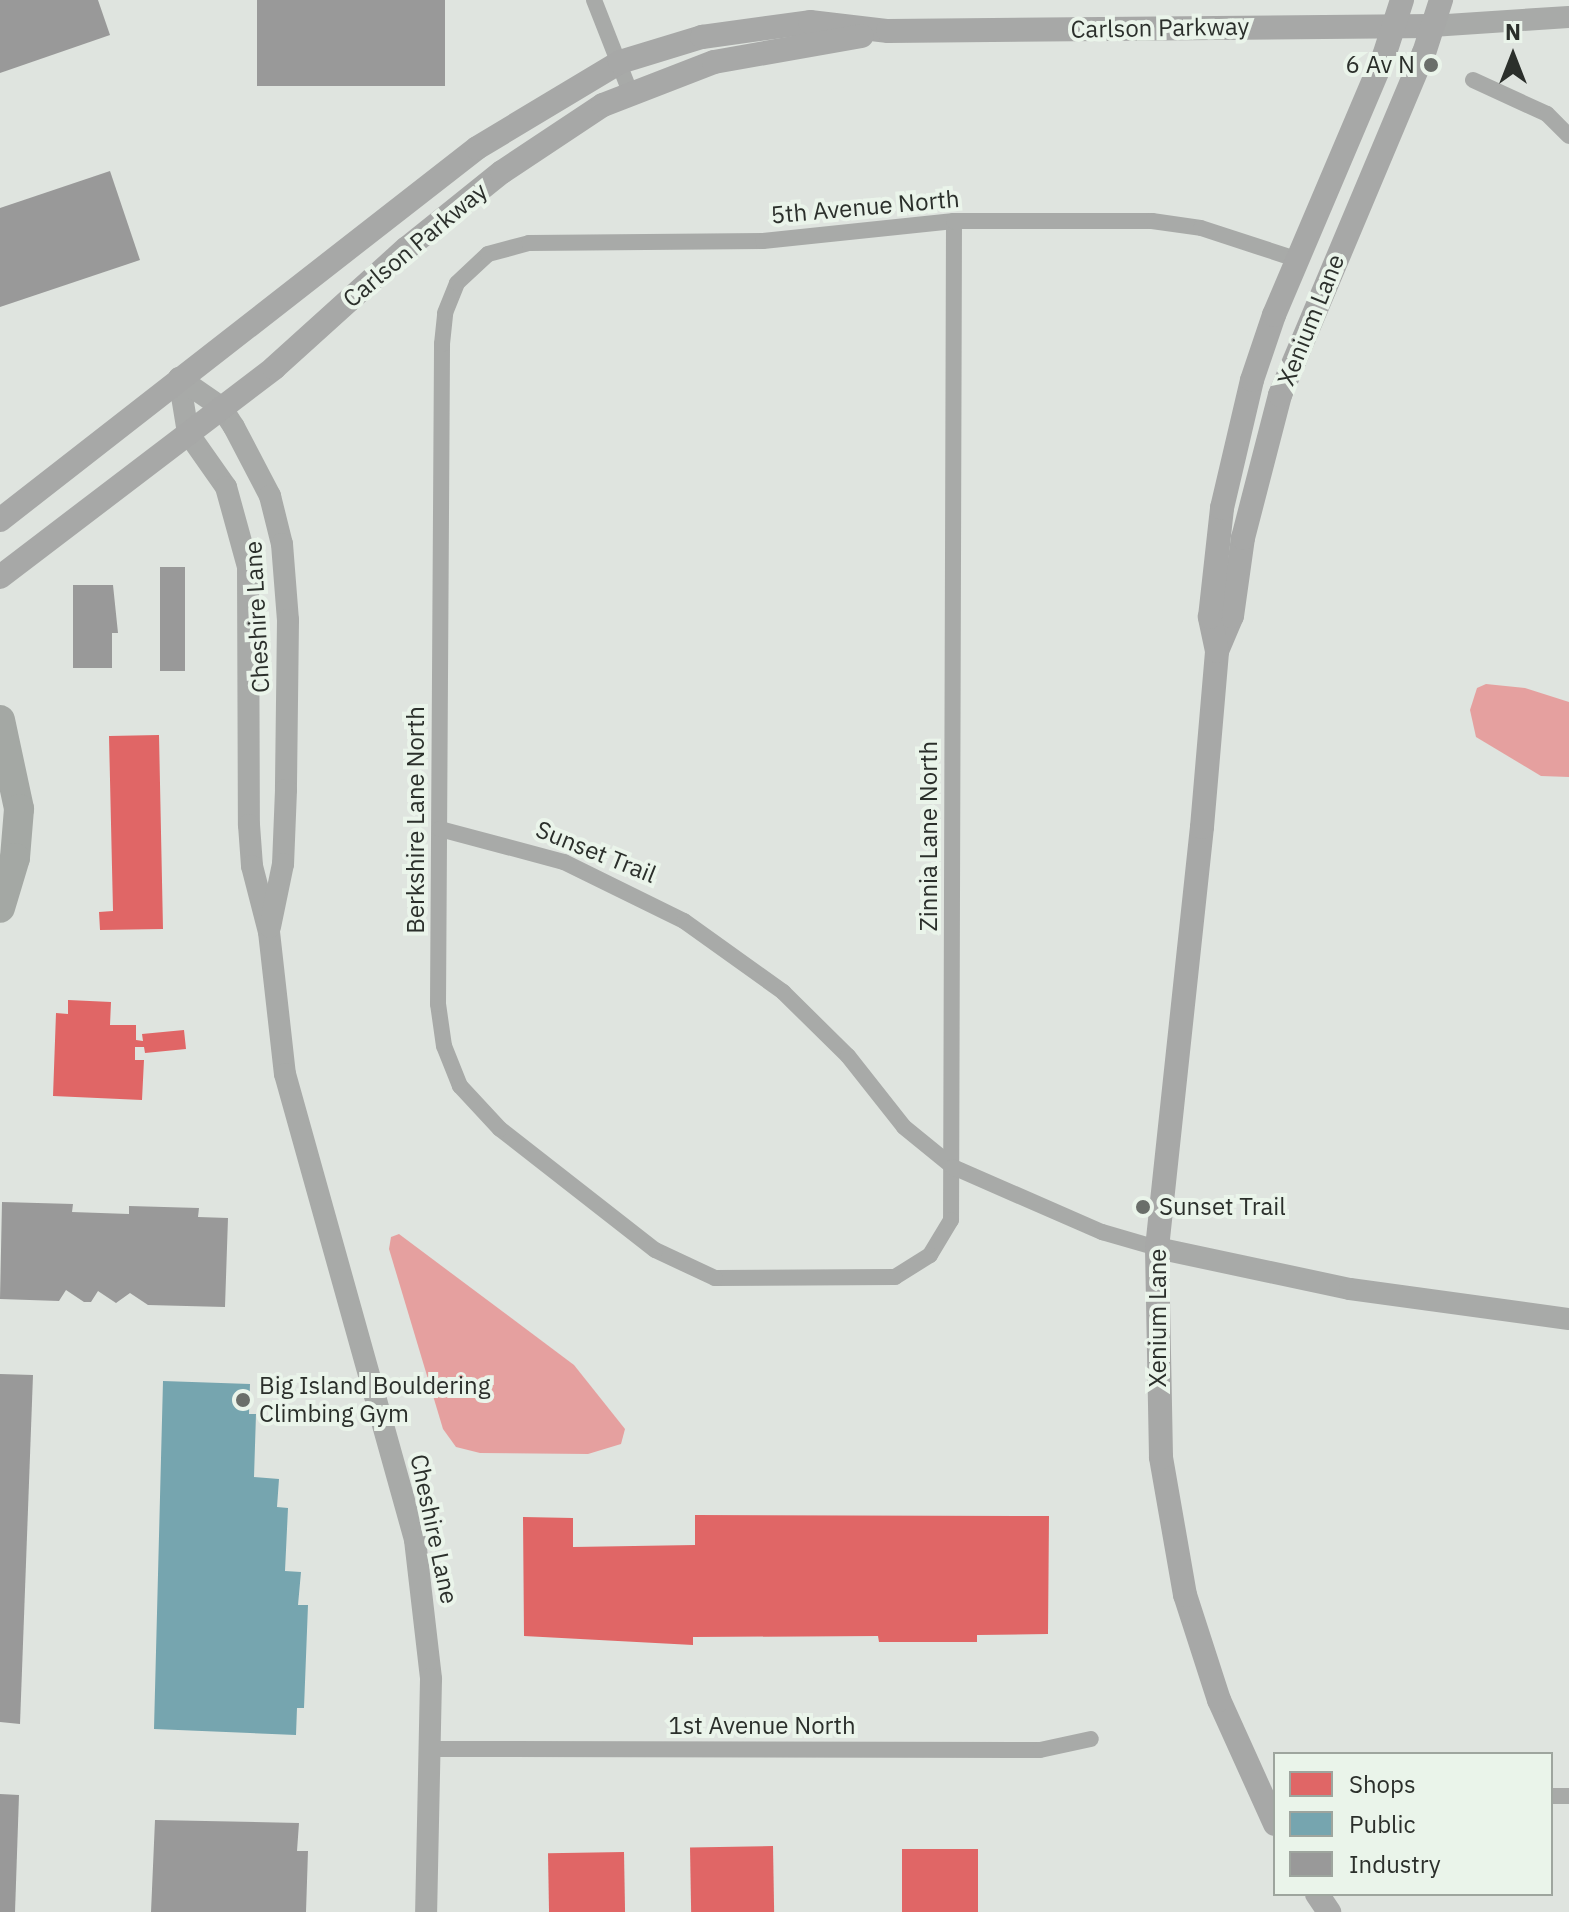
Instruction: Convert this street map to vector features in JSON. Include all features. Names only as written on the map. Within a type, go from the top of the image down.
[{"type":"highway","points":[[0,720],[17,784],[19,828],[0,908]]},
{"type":"main road","name":"Xenium Lane","points":[[1273,1819],[1198,1643],[1167,1511],[1158,1417],[1157,1248],[1217,651],[1210,617],[1222,508],[1252,380],[1296,259],[1402,0]]},
{"type":"main road","name":"Xenium Lane","points":[[1217,651],[1232,616],[1243,538],[1280,395],[1441,0]]},
{"type":"main road","name":"Carlson Parkway","points":[[0,520],[477,148],[620,62],[702,37],[810,22],[888,31],[1432,26]]},
{"type":"main road","name":"Carlson Parkway","points":[[0,577],[221,407],[502,172],[630,92],[714,62],[888,31]]},
{"type":"street","points":[[594,0],[630,92]]},
{"type":"street","points":[[1432,26],[1569,17]]},
{"type":"street","points":[[1473,80],[1547,114],[1569,136]]},
{"type":"street","name":"Zinnia Lane North","points":[[747,1281],[882,1280],[915,1268],[948,1228],[953,1167],[954,221]]},
{"type":"street","name":"5th Avenue North","points":[[529,243],[763,241],[895,223],[1152,221],[1201,228],[1296,259]]},
{"type":"street","name":"Berkshire Lane North","points":[[529,243],[488,254],[457,283],[445,313],[439,1018],[448,1060],[460,1086],[500,1129],[655,1250],[704,1275],[747,1281]]},
{"type":"street","name":"Cheshire Lane","points":[[179,378],[221,407],[270,496],[284,563],[286,790],[283,864],[269,932]]},
{"type":"street","name":"Cheshire Lane","points":[[179,378],[188,433],[226,487],[248,567],[249,825],[252,866],[269,932],[285,1074],[415,1540],[426,1609],[432,1749],[426,1912]]},
{"type":"street","name":"Sunset Trail","points":[[440,829],[564,862],[642,897],[720,944],[807,1015],[848,1056],[904,1127],[953,1167],[1102,1232],[1157,1248],[1350,1289],[1569,1319]]},
{"type":"street","name":"1st Avenue North","points":[[432,1749],[1040,1750],[1091,1739]]},
{"type":"shaded area","points":[[1486,684],[1525,688],[1569,702],[1569,777],[1541,776],[1476,737],[1470,710],[1477,688]]},
{"type":"shaded area","points":[[399,1234],[574,1365],[625,1429],[621,1444],[588,1454],[480,1453],[456,1447],[443,1429],[389,1249],[391,1237]]},
{"type":"building: Shops","points":[[159,735],[163,929],[100,930],[99,912],[113,911],[109,736]]},
{"type":"building: Shops","points":[[68,1000],[111,1002],[110,1025],[136,1025],[136,1040],[143,1041],[142,1034],[184,1030],[186,1049],[145,1053],[144,1047],[135,1047],[135,1060],[144,1060],[142,1100],[53,1096],[56,1013],[68,1014]]},
{"type":"building: Shops","points":[[695,1515],[1049,1516],[1048,1634],[977,1635],[977,1642],[879,1642],[878,1636],[693,1637],[693,1645],[524,1636],[523,1517],[573,1518],[573,1547],[695,1545]]},
{"type":"building: Shops","points":[[773,1846],[774,1912],[691,1912],[690,1847]]},
{"type":"building: Shops","points":[[902,1849],[978,1849],[978,1912],[902,1912]]},
{"type":"building: Shops","points":[[624,1852],[625,1912],[549,1912],[548,1853]]},
{"type":"building: Public","points":[[163,1381],[250,1384],[249,1414],[256,1414],[254,1477],[279,1479],[277,1507],[288,1508],[285,1571],[301,1572],[298,1605],[308,1605],[304,1708],[297,1708],[296,1735],[154,1729]]},
{"type":"building: Industry","points":[[0,0],[98,0],[110,35],[0,73]]},
{"type":"building: Industry","points":[[257,0],[445,0],[445,86],[257,86]]},
{"type":"building: Industry","points":[[110,171],[140,260],[0,307],[0,208]]},
{"type":"building: Industry","points":[[160,567],[185,567],[185,671],[160,671]]},
{"type":"building: Industry","points":[[73,585],[113,585],[118,633],[112,633],[112,668],[73,668]]},
{"type":"building: Industry","points":[[2,1202],[73,1204],[72,1212],[129,1214],[129,1206],[199,1208],[198,1217],[228,1218],[225,1307],[148,1305],[130,1293],[116,1303],[98,1291],[91,1302],[84,1302],[66,1290],[59,1301],[0,1299]]},
{"type":"building: Industry","points":[[0,1374],[33,1375],[20,1724],[0,1722]]},
{"type":"building: Industry","points":[[0,1794],[19,1795],[15,1912],[0,1912]]},
{"type":"building: Industry","points":[[155,1820],[299,1823],[297,1851],[308,1851],[306,1912],[151,1912]]},
{"type":"place","name":"6 Av N","points":[[1431,65]]},
{"type":"place","name":"Sunset Trail","points":[[1143,1207]]},
{"type":"place","name":"Big Island Bouldering Climbing Gym","points":[[243,1400]]}]
